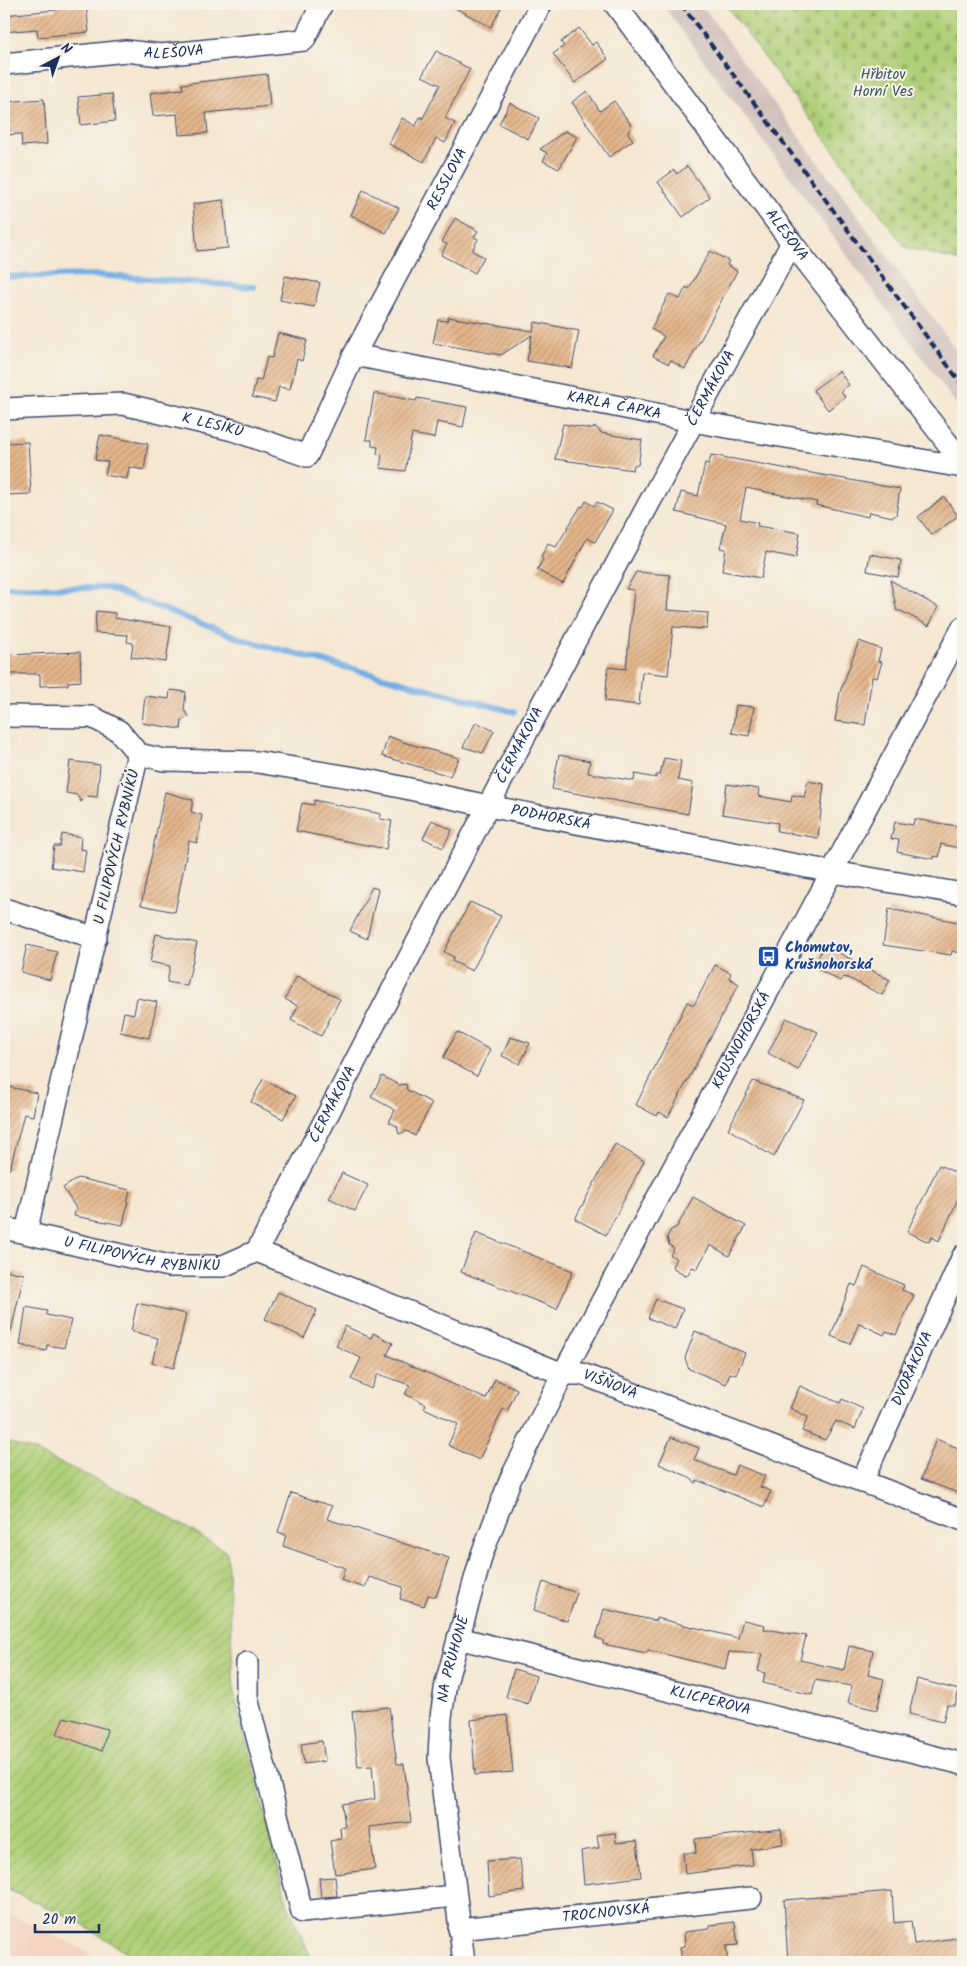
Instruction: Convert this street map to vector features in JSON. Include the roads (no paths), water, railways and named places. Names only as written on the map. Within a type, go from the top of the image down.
[{"type":"street","name":"ALEŠOVA","points":[[4,64],[126,51],[161,55],[304,40],[322,4]]},
{"type":"street","name":"RESSLOVA","points":[[354,355],[541,4]]},
{"type":"street","name":"ALEŠOVA","points":[[614,4],[792,243],[963,463]]},
{"type":"street","name":"ČERMÁKOVA","points":[[256,1251],[488,806],[692,421],[792,243]]},
{"type":"street","name":"K LESÍKU","points":[[4,409],[123,404],[233,430],[307,456],[354,355]]},
{"type":"street","name":"KARLA ČAPKA","points":[[354,355],[692,421],[963,467]]},
{"type":"street","name":"KRUŠNOHORSKÁ","points":[[563,1374],[963,627]]},
{"type":"street","name":"U FILIPOVÝCH RYBNÍKŮ","points":[[4,716],[92,717],[119,731],[138,754],[26,1232]]},
{"type":"street","name":"PODHORSKÁ","points":[[138,754],[164,760],[257,762],[368,780],[488,806],[833,872],[963,894]]},
{"type":"street","name":"U FILIPOVÝCH RYBNÍKŮ","points":[[4,909],[96,938]]},
{"type":"street","name":"U FILIPOVÝCH RYBNÍKŮ","points":[[4,1228],[168,1266],[224,1266],[256,1251]]},
{"type":"street","name":"VIŠŇOVÁ","points":[[256,1251],[563,1374],[582,1374],[963,1520]]},
{"type":"street","name":"DVOŘÁKOVA","points":[[862,1482],[963,1256]]},
{"type":"street","name":"NA PRŮHONĚ","points":[[464,1962],[454,1896],[439,1758],[441,1718],[446,1683],[482,1554],[511,1478],[563,1374]]},
{"type":"street","name":"KLICPEROVA","points":[[458,1638],[963,1764]]},
{"type":"street","points":[[248,1663],[248,1698],[302,1912],[454,1896]]},
{"type":"street","name":"TROCNOVSKÁ","points":[[459,1929],[751,1898]]},
{"type":"waterway","points":[[4,277],[97,275],[254,287]]},
{"type":"waterway","points":[[4,587],[108,588],[244,640],[514,712]]},
{"type":"railway","points":[[681,4],[963,386]]},
{"type":"place","name":"Chomutov, Krušnohorská","points":[[769,957]]},
{"type":"park label","name":"Hřbitov Horní Ves","points":[[883,84]]}]
